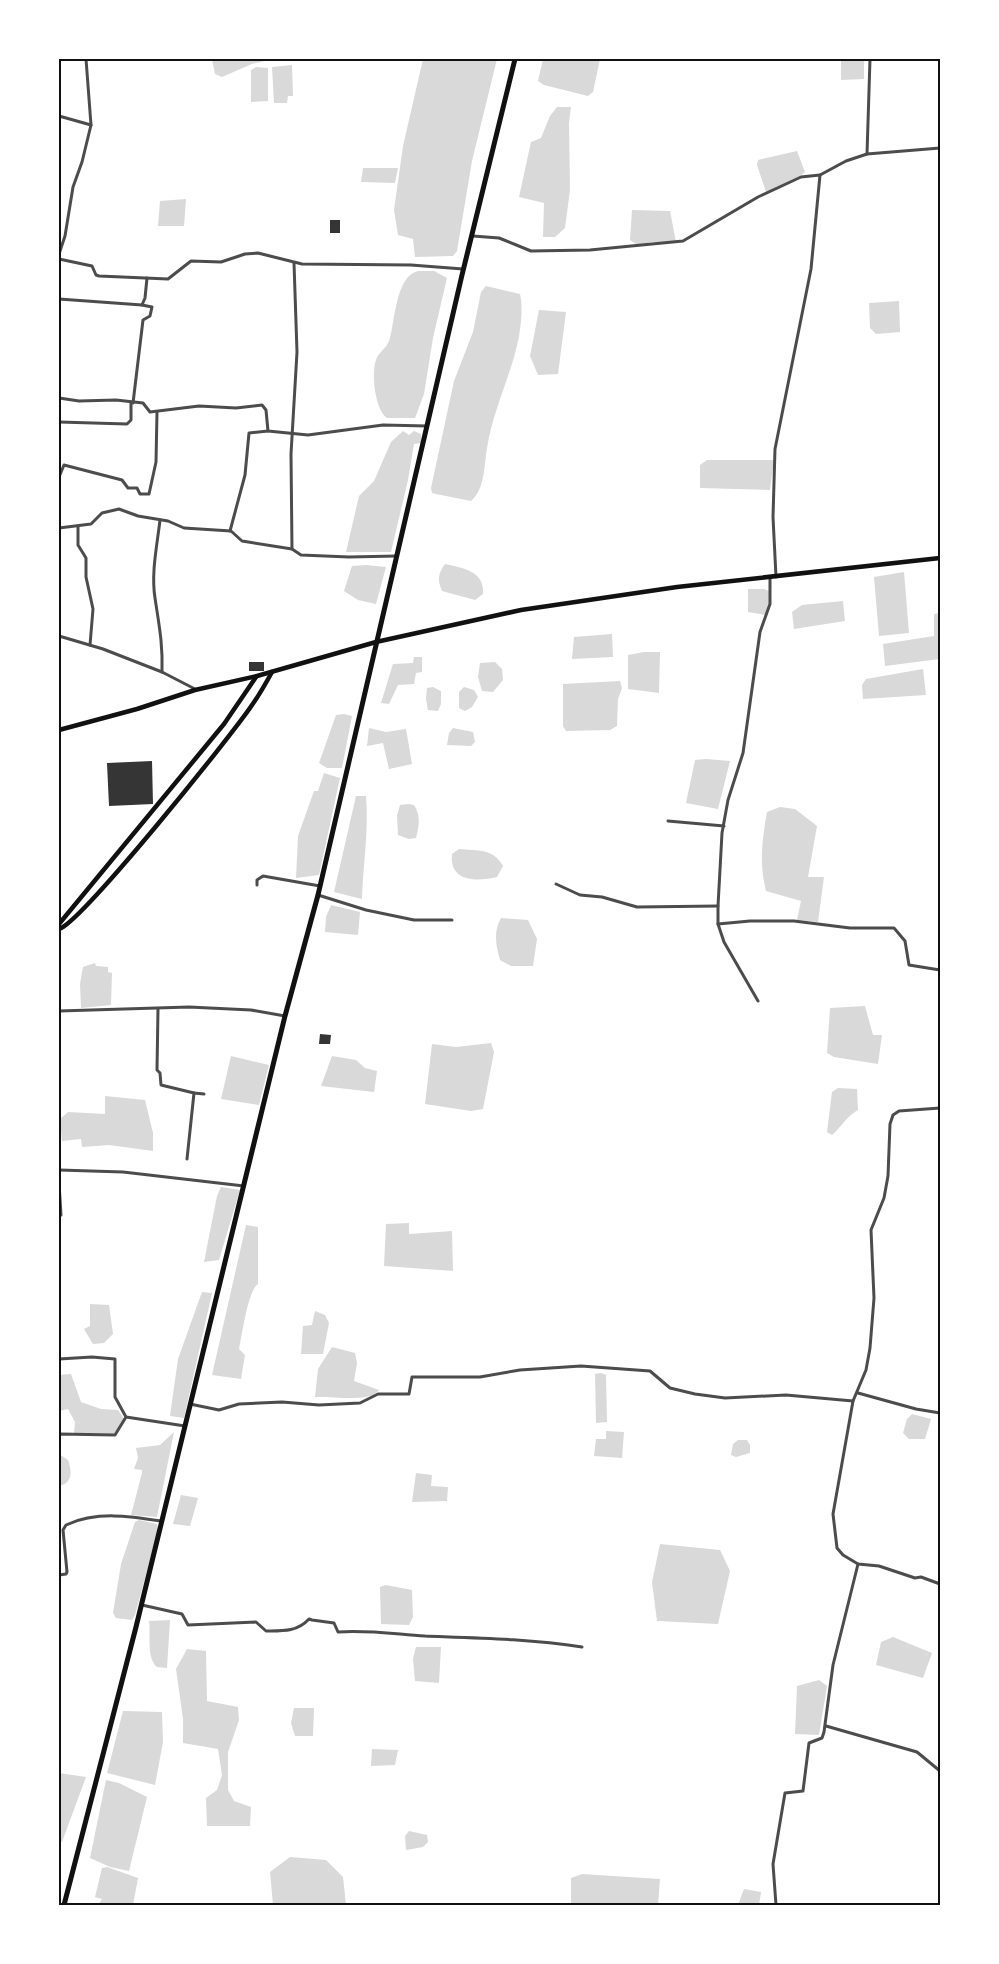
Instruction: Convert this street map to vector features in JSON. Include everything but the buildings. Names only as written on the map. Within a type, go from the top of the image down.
[{"type":"main road","points":[[64,1905],[142,1604],[285,1016],[318,895],[473,236],[477,211],[515,59]]},
{"type":"main road","points":[[59,730],[137,710],[195,690],[257,676],[376,642],[434,628],[572,602],[940,558]]},
{"type":"main road","points":[[59,929],[74,919],[109,881],[252,706],[272,672]]},
{"type":"main road","points":[[59,924],[224,724],[257,676]]},
{"type":"street","points":[[59,254],[65,236],[73,187],[82,162],[91,125],[86,59]]},
{"type":"street","points":[[867,154],[870,59]]},
{"type":"street","points":[[59,116],[91,125]]},
{"type":"street","points":[[473,236],[499,238],[531,251],[590,250],[683,241],[758,197],[802,177],[820,174],[846,161],[867,154],[940,148]]},
{"type":"street","points":[[776,578],[773,517],[775,448],[810,269],[820,174]]},
{"type":"street","points":[[59,259],[92,266],[96,275],[99,276],[147,278],[171,278],[183,265],[190,261],[220,262],[245,254],[264,254],[294,263],[411,265],[464,269]]},
{"type":"street","points":[[292,549],[292,434],[297,352],[294,263]]},
{"type":"street","points":[[142,305],[147,278]]},
{"type":"street","points":[[59,299],[152,307],[150,316],[144,320],[131,420],[127,424],[59,422]]},
{"type":"street","points":[[59,398],[79,401],[116,400],[143,403],[146,404],[149,412],[199,406],[236,408],[262,406],[266,410],[268,431]]},
{"type":"street","points":[[59,477],[64,465],[124,480],[128,488],[138,488],[140,494],[150,493],[156,462],[157,412]]},
{"type":"street","points":[[230,531],[245,475],[249,434],[268,431],[308,435],[383,425],[428,426]]},
{"type":"street","points":[[59,528],[90,524],[102,513],[117,509],[184,528],[230,531],[242,541],[292,549],[301,555],[397,556]]},
{"type":"street","points":[[160,520],[154,561],[154,584],[160,625],[162,672]]},
{"type":"street","points":[[78,526],[78,546],[86,558],[86,577],[93,609],[90,645]]},
{"type":"street","points":[[758,1000],[733,960],[718,924],[719,866],[728,800],[743,754],[760,632],[770,604],[770,578]]},
{"type":"street","points":[[59,636],[90,645],[162,672],[195,690]]},
{"type":"street","points":[[668,821],[724,826]]},
{"type":"street","points":[[257,885],[257,880],[263,876],[320,886]]},
{"type":"street","points":[[556,884],[580,895],[602,897],[637,906],[718,906]]},
{"type":"street","points":[[318,895],[366,910],[414,920],[452,920]]},
{"type":"street","points":[[718,924],[750,921],[794,921],[850,928],[894,928],[905,941],[909,965],[940,970]]},
{"type":"street","points":[[59,1011],[189,1007],[251,1010],[285,1016]]},
{"type":"street","points":[[158,1009],[157,1070],[160,1073],[161,1084],[204,1094]]},
{"type":"street","points":[[187,1159],[194,1093]]},
{"type":"street","points":[[940,1108],[899,1111],[893,1115],[890,1124],[888,1176],[884,1198],[871,1230],[874,1298],[870,1348],[866,1370],[853,1401],[833,1514],[837,1548],[843,1555],[858,1564],[879,1566],[940,1584]]},
{"type":"street","points":[[59,1170],[123,1172],[244,1186]]},
{"type":"street","points":[[59,1183],[61,1215]]},
{"type":"street","points":[[59,1359],[92,1357],[115,1359],[115,1397],[126,1418]]},
{"type":"street","points":[[190,1404],[218,1410],[239,1404],[282,1402],[319,1405],[360,1403],[378,1394],[409,1394],[412,1378],[480,1377],[520,1370],[581,1366],[650,1371],[670,1388],[725,1398],[786,1395],[853,1401]]},
{"type":"street","points":[[858,1392],[916,1409],[940,1413]]},
{"type":"street","points":[[126,1418],[185,1426]]},
{"type":"street","points":[[59,1436],[60,1434],[115,1434],[126,1418]]},
{"type":"street","points":[[59,1575],[66,1574],[67,1572],[63,1530],[66,1525],[97,1516],[118,1516],[162,1521]]},
{"type":"street","points":[[776,1905],[773,1864],[785,1793],[803,1791],[809,1743],[822,1738],[826,1726],[833,1665],[858,1564]]},
{"type":"street","points":[[142,1604],[182,1614],[188,1625],[256,1622],[266,1631],[293,1630],[302,1627],[307,1621],[312,1620],[334,1623],[338,1632],[367,1630],[405,1635],[533,1640],[582,1647]]},
{"type":"street","points":[[826,1726],[917,1752],[940,1771]]},
{"type":"shaded area","points":[[212,59],[273,59],[252,64],[222,77],[215,74]]},
{"type":"shaded area","points":[[423,59],[497,59],[472,161],[457,251],[453,256],[415,257],[413,239],[398,235],[394,210],[403,146]]},
{"type":"shaded area","points":[[543,59],[600,59],[593,92],[588,96],[544,85],[538,81]]},
{"type":"shaded area","points":[[841,59],[864,59],[864,79],[841,80]]},
{"type":"shaded area","points":[[292,65],[293,96],[288,96],[287,103],[274,103],[272,67]]},
{"type":"shaded area","points":[[256,67],[268,68],[268,101],[251,102],[251,70]]},
{"type":"shaded area","points":[[557,107],[571,107],[569,123],[570,190],[565,228],[555,237],[543,237],[544,203],[519,197],[531,142],[541,138],[550,116]]},
{"type":"shaded area","points":[[797,151],[805,172],[766,192],[757,165],[758,160]]},
{"type":"shaded area","points":[[363,168],[398,168],[395,183],[361,182]]},
{"type":"shaded area","points":[[186,199],[184,226],[158,226],[160,201]]},
{"type":"shaded area","points":[[632,210],[670,211],[676,242],[651,242],[639,246],[630,240]]},
{"type":"shaded area","points":[[418,271],[434,271],[447,278],[433,338],[424,394],[415,418],[387,418],[383,414],[377,400],[374,382],[375,366],[377,357],[389,341],[398,300],[405,281]]},
{"type":"shaded area","points":[[486,286],[520,294],[521,321],[516,350],[490,434],[483,477],[476,496],[471,501],[432,493],[431,488],[454,381],[473,332],[481,292]]},
{"type":"shaded area","points":[[899,301],[900,332],[876,334],[870,328],[869,303]]},
{"type":"shaded area","points":[[539,310],[566,312],[558,374],[538,375],[530,356]]},
{"type":"shaded area","points":[[403,431],[409,435],[414,431],[421,434],[421,443],[414,444],[408,480],[391,552],[346,552],[359,496],[374,481],[391,442]]},
{"type":"shaded area","points":[[707,460],[774,460],[770,490],[700,488],[700,465]]},
{"type":"shaded area","points":[[445,564],[465,569],[477,575],[483,586],[483,594],[475,600],[442,591],[439,577]]},
{"type":"shaded area","points":[[352,566],[386,567],[376,604],[358,600],[344,591]]},
{"type":"shaded area","points":[[904,572],[909,633],[879,636],[874,577]]},
{"type":"shaded area","points":[[748,589],[764,589],[769,591],[770,602],[765,615],[748,612]]},
{"type":"shaded area","points":[[843,601],[845,621],[794,629],[792,612],[802,605]]},
{"type":"shaded area","points":[[940,613],[940,659],[885,666],[883,644],[934,636],[934,614]]},
{"type":"shaded area","points":[[612,634],[613,657],[572,659],[574,637]]},
{"type":"shaded area","points":[[660,652],[659,693],[628,689],[628,655]]},
{"type":"shaded area","points":[[414,657],[422,657],[422,672],[416,673],[414,684],[398,685],[389,704],[381,703],[393,664],[413,663]]},
{"type":"shaded area","points":[[495,662],[502,669],[503,680],[493,692],[482,691],[478,677],[480,663]]},
{"type":"shaded area","points":[[923,669],[926,695],[863,699],[862,685],[866,679]]},
{"type":"shaded area","points":[[620,681],[622,688],[618,699],[617,726],[610,730],[566,731],[563,726],[563,684]]},
{"type":"shaded area","points":[[433,687],[441,691],[441,704],[438,711],[428,710],[427,688]]},
{"type":"shaded area","points":[[464,687],[474,690],[478,697],[472,707],[465,711],[459,708],[459,692]]},
{"type":"shaded area","points":[[336,715],[352,716],[342,768],[327,768],[319,763]]},
{"type":"shaded area","points":[[369,728],[386,732],[406,729],[412,764],[389,769],[383,743],[367,746]]},
{"type":"shaded area","points":[[453,728],[473,732],[475,742],[471,746],[447,745],[449,733]]},
{"type":"shaded area","points":[[695,760],[730,761],[718,809],[686,803]]},
{"type":"shaded area","points":[[324,773],[340,778],[319,875],[296,878],[298,836],[314,791],[318,791]]},
{"type":"shaded area","points":[[356,796],[366,796],[367,809],[362,899],[334,892]]},
{"type":"shaded area","points":[[400,805],[414,805],[419,821],[416,838],[409,839],[398,835],[397,816]]},
{"type":"shaded area","points":[[780,807],[795,809],[817,826],[808,877],[824,877],[818,922],[797,920],[801,901],[766,891],[762,861],[765,822],[767,812]]},
{"type":"shaded area","points":[[459,849],[484,851],[495,856],[503,866],[497,877],[473,879],[460,875],[452,863],[452,854]]},
{"type":"shaded area","points":[[331,905],[360,912],[358,935],[325,932],[326,917]]},
{"type":"shaded area","points":[[501,918],[528,920],[537,939],[533,966],[511,966],[500,960],[496,944],[496,934]]},
{"type":"shaded area","points":[[95,963],[96,966],[108,967],[108,972],[112,973],[111,1005],[81,1008],[80,984],[83,967]]},
{"type":"shaded area","points":[[865,1006],[873,1035],[882,1035],[878,1064],[834,1057],[827,1053],[830,1008]]},
{"type":"shaded area","points":[[491,1043],[494,1052],[483,1109],[471,1111],[425,1104],[432,1044],[456,1047]]},
{"type":"shaded area","points":[[231,1056],[269,1065],[259,1105],[221,1099]]},
{"type":"shaded area","points":[[332,1056],[356,1060],[365,1068],[377,1071],[374,1092],[321,1086]]},
{"type":"shaded area","points":[[838,1088],[857,1089],[858,1110],[832,1135],[827,1132],[832,1092]]},
{"type":"shaded area","points":[[105,1096],[145,1100],[153,1133],[153,1151],[109,1145],[82,1147],[81,1139],[62,1141],[60,1119],[68,1112],[105,1114]]},
{"type":"shaded area","points":[[221,1187],[240,1190],[219,1260],[204,1262],[217,1196]]},
{"type":"shaded area","points":[[409,1223],[409,1234],[452,1231],[453,1271],[384,1266],[386,1224]]},
{"type":"shaded area","points":[[246,1225],[258,1227],[258,1284],[254,1288],[248,1304],[239,1349],[245,1355],[241,1379],[212,1375]]},
{"type":"shaded area","points":[[202,1292],[212,1293],[184,1418],[170,1416],[178,1359]]},
{"type":"shaded area","points":[[90,1304],[109,1305],[113,1334],[104,1343],[93,1344],[84,1329],[90,1326]]},
{"type":"shaded area","points":[[315,1311],[325,1315],[329,1323],[323,1354],[301,1354],[303,1326],[312,1325]]},
{"type":"shaded area","points":[[332,1347],[355,1353],[357,1363],[354,1381],[379,1390],[374,1394],[360,1398],[315,1397],[318,1369]]},
{"type":"shaded area","points":[[601,1373],[606,1375],[607,1422],[596,1423],[595,1374]]},
{"type":"shaded area","points":[[71,1374],[81,1402],[101,1409],[118,1410],[124,1419],[115,1434],[74,1433],[75,1422],[68,1409],[59,1411],[59,1375]]},
{"type":"shaded area","points":[[912,1414],[931,1419],[925,1439],[909,1439],[903,1433],[907,1419]]},
{"type":"shaded area","points":[[606,1431],[624,1432],[622,1458],[594,1456],[596,1439],[606,1439]]},
{"type":"shaded area","points":[[174,1432],[157,1517],[131,1515],[142,1473],[142,1470],[134,1469],[138,1458],[136,1448],[160,1445]]},
{"type":"shaded area","points":[[738,1440],[747,1440],[750,1445],[750,1453],[736,1457],[731,1455],[733,1444]]},
{"type":"shaded area","points":[[59,1454],[68,1460],[71,1472],[67,1482],[59,1486]]},
{"type":"shaded area","points":[[416,1473],[432,1475],[431,1486],[448,1487],[447,1501],[412,1502]]},
{"type":"shaded area","points":[[181,1495],[198,1498],[190,1526],[173,1524]]},
{"type":"shaded area","points":[[139,1520],[157,1524],[158,1530],[135,1615],[132,1620],[116,1618],[113,1613],[121,1564],[135,1522]]},
{"type":"shaded area","points":[[660,1544],[720,1550],[730,1571],[718,1624],[657,1621],[652,1582]]},
{"type":"shaded area","points":[[386,1585],[412,1590],[413,1617],[409,1625],[381,1624],[380,1587]]},
{"type":"shaded area","points":[[170,1620],[167,1668],[157,1667],[151,1658],[149,1621]]},
{"type":"shaded area","points":[[893,1637],[932,1653],[923,1678],[876,1665],[881,1642]]},
{"type":"shaded area","points":[[416,1647],[441,1647],[439,1683],[415,1681],[413,1659]]},
{"type":"shaded area","points":[[187,1649],[206,1651],[207,1701],[238,1707],[239,1720],[228,1752],[228,1790],[234,1801],[251,1807],[250,1826],[207,1826],[206,1798],[217,1790],[222,1775],[218,1749],[183,1743],[183,1719],[176,1669]]},
{"type":"shaded area","points":[[819,1680],[827,1686],[819,1735],[795,1734],[797,1686]]},
{"type":"shaded area","points":[[294,1708],[314,1708],[313,1736],[295,1736],[291,1723]]},
{"type":"shaded area","points":[[123,1711],[162,1712],[163,1742],[155,1785],[107,1773]]},
{"type":"shaded area","points":[[372,1749],[398,1750],[395,1765],[371,1766]]},
{"type":"shaded area","points":[[59,1773],[86,1777],[62,1842],[59,1841]]},
{"type":"shaded area","points":[[106,1780],[119,1783],[147,1797],[129,1871],[110,1867],[90,1858]]},
{"type":"shaded area","points":[[409,1831],[427,1835],[428,1842],[423,1847],[406,1850],[405,1836]]},
{"type":"shaded area","points":[[290,1857],[326,1860],[343,1877],[346,1905],[273,1905],[270,1872]]},
{"type":"shaded area","points":[[107,1867],[138,1878],[133,1905],[98,1905],[102,1899],[95,1897],[102,1868]]},
{"type":"shaded area","points":[[582,1874],[660,1879],[658,1905],[571,1905],[571,1878]]},
{"type":"shaded area","points":[[744,1889],[761,1892],[759,1905],[738,1905]]}]
